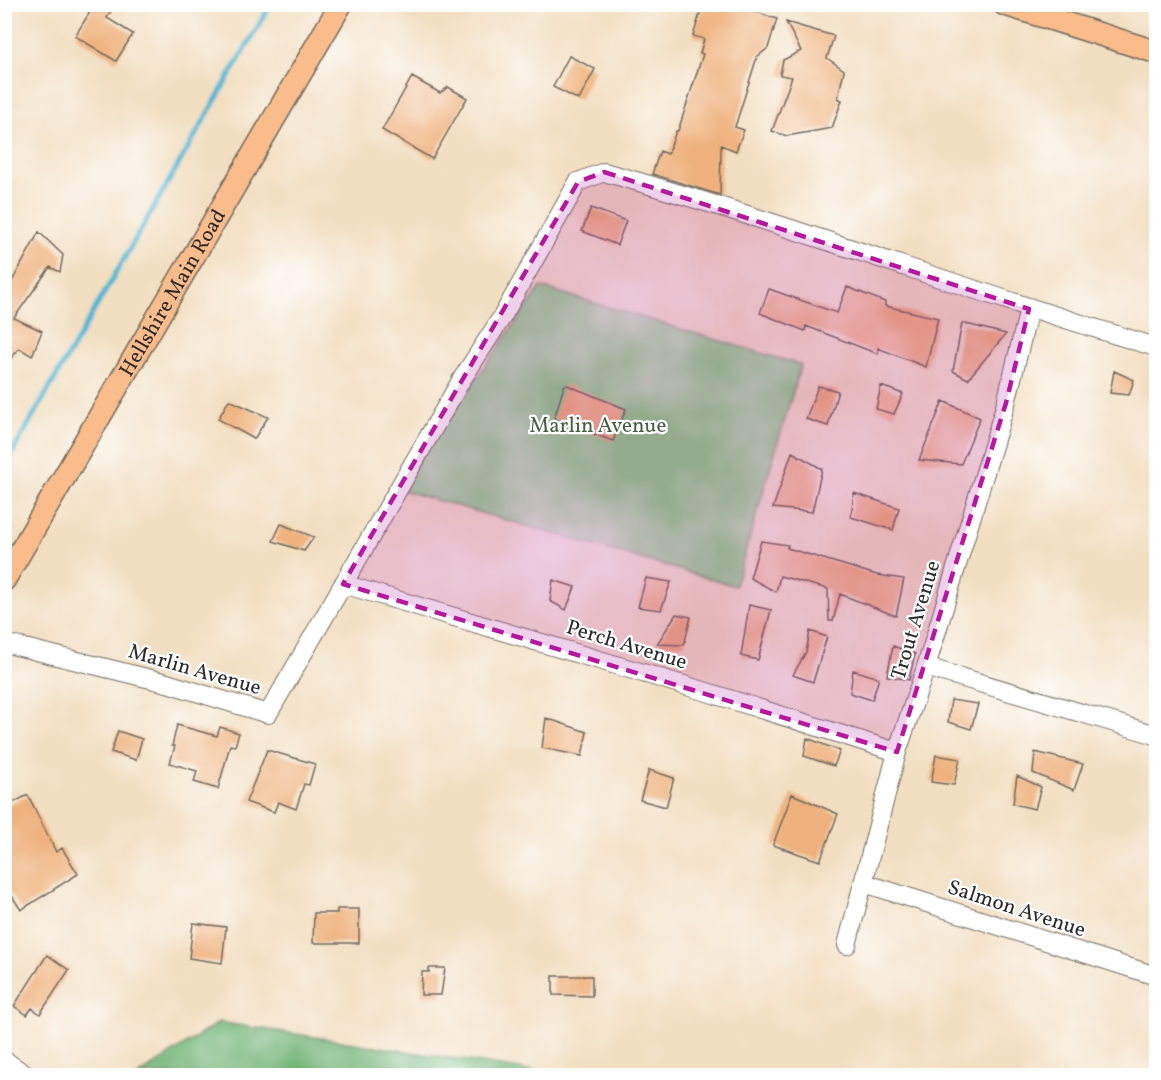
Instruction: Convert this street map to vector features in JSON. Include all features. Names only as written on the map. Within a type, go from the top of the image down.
[{"type":"main road","name":"Hellshire Main Road","points":[[4,580],[342,4]]},
{"type":"main road","points":[[1004,4],[1156,52]]},
{"type":"street","name":"Marlin Avenue","points":[[4,643],[167,682],[268,714],[578,182],[604,172],[968,287],[1029,309],[1156,347]]},
{"type":"street","name":"Trout Avenue","points":[[847,945],[897,752],[926,667],[1006,403],[1029,309]]},
{"type":"street","name":"Perch Avenue","points":[[343,584],[707,692],[897,752]]},
{"type":"street","points":[[926,667],[1156,735]]},
{"type":"street","name":"Salmon Avenue","points":[[864,883],[1156,976]]},
{"type":"street","points":[[4,1060],[27,1076]]},
{"type":"highlighted area","points":[[604,172],[1029,309],[1006,403],[897,752],[343,584],[578,182]]},
{"type":"green space","name":"Marlin Avenue","points":[[541,287],[801,365],[735,586],[398,489]]},
{"type":"green space","points":[[219,1022],[559,1075],[139,1075]]},
{"type":"building","points":[[95,4],[115,4],[107,18],[133,34],[116,61],[75,36]]},
{"type":"building","points":[[703,4],[731,4],[777,19],[768,48],[757,57],[735,127],[744,130],[736,151],[721,145],[720,195],[652,174],[660,151],[668,154],[676,131],[678,131],[703,54],[700,53],[704,39],[693,36]]},
{"type":"building","points":[[786,22],[834,36],[827,58],[844,70],[838,98],[842,100],[832,128],[787,136],[772,131],[792,77],[780,75],[783,60],[801,51]]},
{"type":"building","points":[[569,56],[595,69],[579,100],[553,87]]},
{"type":"building","points":[[412,77],[440,93],[448,87],[467,98],[432,159],[382,130]]},
{"type":"building","points":[[591,208],[626,221],[617,245],[582,231]]},
{"type":"building","points":[[39,232],[63,255],[60,272],[50,267],[14,318],[42,331],[32,356],[19,348],[4,368],[4,296]]},
{"type":"building","points":[[847,287],[885,302],[885,306],[938,318],[926,367],[878,348],[878,354],[806,326],[805,331],[760,313],[769,289],[837,313]]},
{"type":"building","points":[[962,323],[1006,334],[968,379],[953,371]]},
{"type":"building","points":[[1114,371],[1134,380],[1129,395],[1110,393]]},
{"type":"building","points":[[567,385],[626,409],[613,441],[554,419],[564,386]]},
{"type":"building","points":[[818,386],[838,391],[828,426],[806,419]]},
{"type":"building","points":[[881,386],[903,394],[894,414],[876,409]]},
{"type":"building","points":[[229,400],[268,417],[254,439],[218,419]]},
{"type":"building","points":[[943,401],[980,418],[961,464],[919,460]]},
{"type":"building","points":[[792,452],[822,469],[812,512],[773,508]]},
{"type":"building","points":[[854,493],[899,508],[893,530],[851,517]]},
{"type":"building","points":[[281,524],[314,537],[304,551],[273,541]]},
{"type":"building","points":[[761,541],[788,545],[787,548],[877,575],[904,579],[896,616],[840,594],[833,621],[829,621],[828,589],[780,576],[776,592],[750,578]]},
{"type":"building","points":[[646,578],[671,582],[661,610],[638,607]]},
{"type":"building","points":[[553,580],[575,587],[566,610],[550,601]]},
{"type":"building","points":[[749,605],[771,610],[758,660],[741,656]]},
{"type":"building","points":[[676,614],[691,617],[684,645],[657,644]]},
{"type":"building","points":[[810,631],[827,637],[813,682],[793,675],[806,652]]},
{"type":"building","points":[[893,646],[915,654],[909,680],[887,676]]},
{"type":"building","points":[[853,670],[879,678],[872,700],[850,693]]},
{"type":"building","points":[[951,700],[978,704],[971,729],[948,722]]},
{"type":"building","points":[[546,718],[587,732],[582,756],[542,748]]},
{"type":"building","points":[[177,725],[217,736],[220,727],[239,733],[235,746],[230,745],[218,789],[194,782],[197,771],[170,763],[175,746],[172,746]]},
{"type":"building","points":[[118,731],[142,739],[136,760],[111,752]]},
{"type":"building","points":[[807,738],[840,751],[834,766],[804,756]]},
{"type":"building","points":[[267,750],[315,764],[309,785],[304,784],[296,809],[278,802],[274,812],[246,802]]},
{"type":"building","points":[[1035,752],[1083,764],[1074,790],[1033,773]]},
{"type":"building","points":[[936,755],[960,759],[954,785],[931,782]]},
{"type":"building","points":[[649,770],[674,778],[666,807],[640,800]]},
{"type":"building","points":[[1017,776],[1041,787],[1035,809],[1013,804]]},
{"type":"building","points":[[792,794],[838,814],[820,861],[773,845]]},
{"type":"building","points":[[28,795],[56,852],[62,848],[78,874],[21,910],[4,884],[4,807]]},
{"type":"building","points":[[337,909],[359,909],[359,943],[313,943],[314,913],[337,913]]},
{"type":"building","points":[[193,923],[226,927],[222,963],[189,958]]},
{"type":"building","points":[[47,955],[69,970],[40,1014],[32,1008],[27,1015],[14,1006]]},
{"type":"building","points":[[429,968],[445,968],[441,995],[421,995],[422,972],[429,972]]},
{"type":"building","points":[[553,976],[592,976],[592,996],[553,995]]},
{"type":"waterway","points":[[4,467],[271,4]]}]
